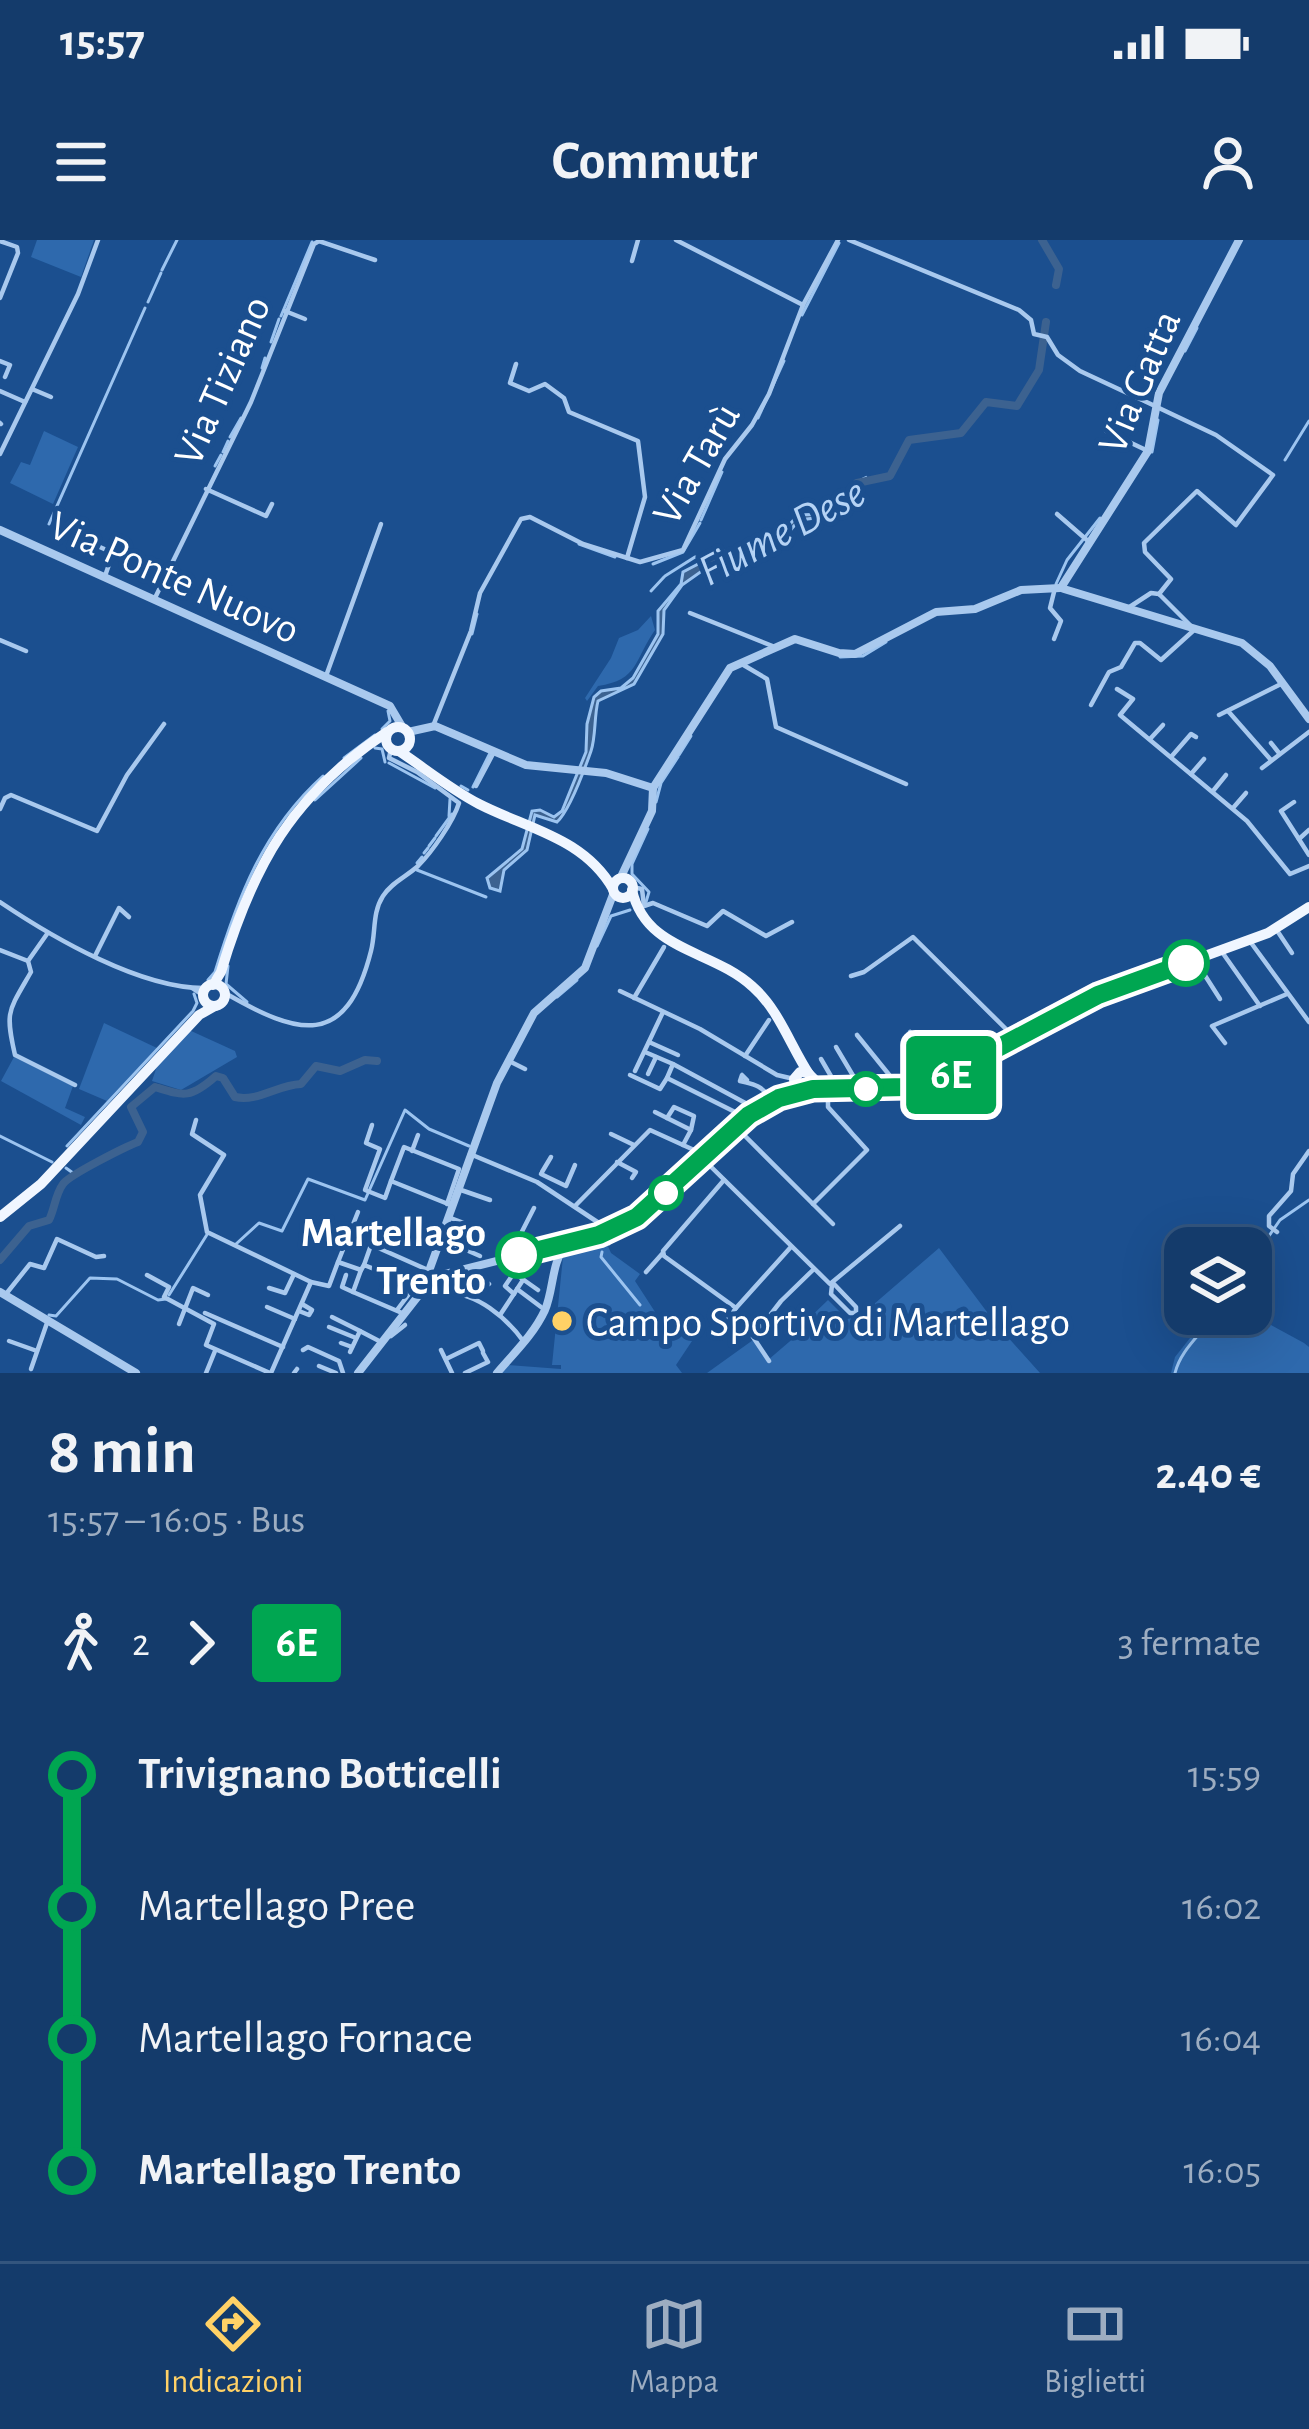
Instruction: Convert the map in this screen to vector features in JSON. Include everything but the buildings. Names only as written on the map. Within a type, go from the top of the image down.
[{"type":"main road","points":[[0,1217],[49,1176],[199,1015],[212,994],[243,902],[266,855],[307,802],[369,744],[399,739],[422,767],[476,802],[575,847],[623,888],[646,923],[664,939],[728,969],[753,987],[779,1019],[798,1059],[799,1084],[824,1089],[899,1087],[946,1077],[1063,1010],[1276,929],[1309,907]]},
{"type":"street","points":[[0,454],[78,294],[98,240]]},
{"type":"street","points":[[632,261],[638,240]]},
{"type":"street","points":[[676,240],[803,305]]},
{"type":"street","name":"Via Tarù","points":[[429,728],[472,626],[478,597],[521,519],[530,517],[584,544],[648,562],[687,546],[724,459],[752,425],[769,394],[803,305],[838,240]]},
{"type":"street","points":[[849,240],[1019,310],[1065,361],[1204,428],[1273,475],[1237,524],[1197,491],[1144,543],[1143,550],[1171,579],[1159,594]]},
{"type":"street","name":"Via Gatta","points":[[1060,588],[1086,540],[1148,451],[1155,406],[1239,240]]},
{"type":"street","points":[[0,241],[17,247],[18,253],[0,298]]},
{"type":"street","name":"Via Tiziano","points":[[154,600],[251,402],[316,242],[375,260]]},
{"type":"street","points":[[285,311],[305,319]]},
{"type":"street","points":[[0,361],[10,365],[4,377]]},
{"type":"street","points":[[516,364],[510,383],[529,391],[545,385],[564,398],[568,412],[638,441],[645,497],[627,558]]},
{"type":"street","points":[[32,389],[51,397]]},
{"type":"street","points":[[0,391],[25,402]]},
{"type":"street","points":[[1106,431],[1148,451]]},
{"type":"street","points":[[206,489],[266,516],[272,504]]},
{"type":"street","points":[[1057,514],[1086,540]]},
{"type":"street","name":"Via Ponte Nuovo","points":[[326,676],[381,524]]},
{"type":"street","name":"Via Ponte Nuovo","points":[[0,530],[390,706],[399,739]]},
{"type":"street","points":[[91,543],[113,553],[105,577]]},
{"type":"street","points":[[1054,639],[1061,621],[1050,608],[1060,588]]},
{"type":"street","points":[[450,1205],[509,1061],[540,1006],[585,968],[623,888],[652,811],[653,788],[727,670],[799,638],[855,654],[936,612],[975,609],[1022,590],[1060,588],[1246,645],[1266,661],[1309,718]]},
{"type":"street","points":[[1128,608],[1150,593],[1159,594],[1192,625]]},
{"type":"street","points":[[690,613],[775,647]]},
{"type":"street","points":[[1091,705],[1109,672],[1121,667],[1135,643],[1162,660],[1192,625]]},
{"type":"street","points":[[0,640],[26,651]]},
{"type":"street","points":[[741,664],[766,677],[776,727],[906,784]]},
{"type":"street","points":[[1219,715],[1283,683]]},
{"type":"street","points":[[1117,689],[1133,699],[1120,715],[1233,808],[1291,875],[1309,866]]},
{"type":"street","points":[[1228,711],[1271,760]]},
{"type":"street","points":[[0,809],[5,797],[11,796],[98,832],[127,775],[164,724]]},
{"type":"street","points":[[1150,739],[1162,725]]},
{"type":"street","points":[[0,902],[47,934],[95,956],[311,1028],[336,1019],[352,1000],[371,952],[376,910],[383,895],[420,864],[459,803],[389,758],[399,739],[429,728],[526,765],[606,773],[653,788]]},
{"type":"street","points":[[1262,768],[1309,732]]},
{"type":"street","points":[[1171,757],[1191,734],[1196,737]]},
{"type":"street","points":[[1271,743],[1279,752]]},
{"type":"street","points":[[476,786],[494,752]]},
{"type":"street","points":[[1191,773],[1204,759]]},
{"type":"street","points":[[1213,791],[1226,776]]},
{"type":"street","points":[[1233,808],[1246,793]]},
{"type":"street","points":[[1294,802],[1281,812],[1309,855]]},
{"type":"street","points":[[1299,839],[1309,831]]},
{"type":"street","points":[[623,888],[642,889],[644,906],[653,903],[707,926],[723,911],[766,936],[792,922]]},
{"type":"street","points":[[95,956],[119,908],[129,917]]},
{"type":"street","points":[[1276,929],[1292,953]]},
{"type":"street","points":[[28,961],[47,934]]},
{"type":"street","points":[[850,976],[864,972],[913,937],[1010,1032]]},
{"type":"street","points":[[1249,940],[1309,1022]]},
{"type":"street","points":[[634,998],[664,947]]},
{"type":"street","points":[[0,950],[28,961]]},
{"type":"street","points":[[1221,950],[1260,1006]]},
{"type":"street","points":[[1195,959],[1220,999]]},
{"type":"street","points":[[28,961],[31,972],[8,1017],[15,1055],[75,1085]]},
{"type":"street","points":[[620,992],[799,1084]]},
{"type":"street","points":[[1226,1042],[1212,1026],[1287,994]]},
{"type":"street","points":[[991,1054],[1010,1032],[1074,1003]]},
{"type":"street","points":[[663,1012],[633,1073],[660,1089],[673,1064]]},
{"type":"street","points":[[746,1055],[769,1020]]},
{"type":"street","points":[[910,1032],[946,1077]]},
{"type":"street","points":[[857,1035],[899,1087]]},
{"type":"street","points":[[649,1042],[678,1055]]},
{"type":"street","points":[[813,1204],[867,1150],[828,1107],[828,1097],[857,1096],[859,1089],[836,1047]]},
{"type":"street","points":[[644,1052],[755,1107]]},
{"type":"street","points":[[648,1074],[656,1057]]},
{"type":"street","points":[[821,1059],[839,1090]]},
{"type":"street","points":[[509,1061],[525,1069]]},
{"type":"street","points":[[696,1074],[703,1067]]},
{"type":"street","points":[[667,1078],[739,1114],[799,1084]]},
{"type":"street","points":[[747,1080],[755,1107]]},
{"type":"street","points":[[667,1118],[676,1107],[694,1116],[683,1145]]},
{"type":"street","points":[[554,1254],[568,1243],[611,1231],[650,1208],[699,1157],[738,1129],[755,1107]]},
{"type":"street","points":[[655,1112],[692,1130]]},
{"type":"street","points":[[196,1120],[192,1134],[224,1155],[200,1195],[208,1232],[311,1282],[329,1286],[358,1212]]},
{"type":"street","points":[[372,1125],[366,1143],[380,1149],[369,1191],[385,1198],[404,1148],[459,1169],[425,1284]]},
{"type":"street","points":[[738,1129],[833,1224]]},
{"type":"street","points":[[574,1206],[653,1130],[683,1145],[717,1173],[790,1248],[833,1284],[856,1307],[856,1313],[850,1313],[831,1294],[833,1284],[900,1226]]},
{"type":"street","points":[[611,1134],[634,1145]]},
{"type":"street","points":[[412,1151],[418,1135]]},
{"type":"street","points":[[1274,1230],[1269,1216],[1291,1191],[1293,1174],[1309,1151]]},
{"type":"street","points":[[470,1154],[537,1182],[611,1231]]},
{"type":"street","points":[[537,1182],[551,1157]]},
{"type":"street","points":[[617,1162],[636,1176]]},
{"type":"street","points":[[541,1174],[566,1186],[575,1166]]},
{"type":"street","points":[[646,1272],[724,1180]]},
{"type":"street","points":[[391,1181],[450,1205]]},
{"type":"street","points":[[459,1189],[490,1200]]},
{"type":"street","points":[[549,1206],[556,1194]]},
{"type":"street","points":[[511,1253],[534,1208]]},
{"type":"street","points":[[448,1217],[477,1228]]},
{"type":"street","points":[[440,1238],[480,1256]]},
{"type":"street","points":[[104,1256],[96,1257],[57,1239],[44,1268],[30,1264],[3,1294],[136,1373]]},
{"type":"street","points":[[353,1292],[372,1247],[428,1270]]},
{"type":"street","points":[[721,1328],[790,1248]]},
{"type":"street","points":[[358,1373],[411,1295],[440,1274],[538,1250],[554,1254]]},
{"type":"street","points":[[497,1373],[545,1310],[554,1254]]},
{"type":"street","points":[[662,1254],[736,1308]]},
{"type":"street","points":[[338,1262],[410,1283],[411,1295]]},
{"type":"street","points":[[469,1267],[488,1284]]},
{"type":"street","points":[[769,1361],[753,1337],[814,1269]]},
{"type":"street","points":[[538,1290],[515,1273],[505,1287],[541,1307]]},
{"type":"street","points":[[269,1288],[285,1293],[294,1274]]},
{"type":"street","points":[[147,1275],[169,1287],[164,1297],[184,1310],[283,1347]]},
{"type":"street","points":[[346,1275],[342,1287],[400,1311]]},
{"type":"street","points":[[500,1315],[523,1280]]},
{"type":"street","points":[[216,1321],[206,1345],[271,1373],[311,1282]]},
{"type":"street","points":[[179,1324],[193,1288],[208,1295]]},
{"type":"street","points":[[456,1292],[512,1323],[524,1342]]},
{"type":"street","points":[[267,1307],[295,1319]]},
{"type":"street","points":[[205,1313],[216,1321]]},
{"type":"street","points":[[332,1317],[348,1320],[358,1334]]},
{"type":"street","points":[[31,1369],[48,1321]]},
{"type":"street","points":[[329,1327],[384,1338],[406,1325]]},
{"type":"street","points":[[340,1343],[351,1349],[358,1334]]},
{"type":"street","points":[[9,1341],[37,1352]]},
{"type":"street","points":[[446,1359],[479,1343],[488,1362],[465,1373]]},
{"type":"street","points":[[303,1350],[308,1347],[335,1359]]},
{"type":"street","points":[[206,1373],[216,1349]]},
{"type":"street","points":[[441,1350],[452,1373]]},
{"type":"street","points":[[335,1359],[336,1372]]},
{"type":"street","points":[[335,1359],[336,1372]]},
{"type":"street","points":[[242,1373],[246,1362]]},
{"type":"street","points":[[319,1366],[336,1372]]},
{"type":"shaded area","points":[[37,240],[94,240],[81,277],[31,257]]},
{"type":"shaded area","points":[[44,431],[78,447],[53,504],[10,483],[21,462],[30,465]]},
{"type":"shaded area","points":[[867,477],[832,516],[799,520],[784,538],[723,556],[682,585],[664,610],[663,634],[634,684],[598,701],[591,751],[562,816],[557,822],[535,815],[527,850],[504,870],[500,891],[490,888],[487,878],[522,849],[532,811],[554,817],[562,811],[586,752],[594,697],[621,688],[633,678],[658,634],[658,611],[681,584],[683,572],[700,563],[702,556],[757,544],[784,531],[798,515],[827,514],[851,485]]},
{"type":"shaded area","points":[[651,616],[655,630],[629,674],[598,686],[587,701],[619,638],[638,630]]},
{"type":"shaded area","points":[[104,1023],[157,1048],[107,1101],[79,1089]]},
{"type":"shaded area","points":[[189,1030],[235,1051],[237,1057],[181,1090],[152,1081],[157,1066]]},
{"type":"shaded area","points":[[14,1057],[73,1086],[65,1108],[85,1117],[81,1125],[1,1081]]},
{"type":"shaded area","points":[[611,1235],[607,1244],[611,1253],[640,1274],[635,1281],[659,1318],[692,1341],[676,1365],[682,1373],[500,1373],[507,1365],[561,1369],[561,1365],[552,1365],[563,1257],[570,1247]]},
{"type":"shaded area","points":[[939,1248],[1040,1373],[707,1373],[753,1340],[768,1360],[828,1300],[847,1319],[859,1317]]},
{"type":"shaded area","points":[[1272,1325],[1309,1347],[1309,1373],[1171,1373],[1175,1357],[1192,1335],[1272,1335]]},
{"type":"waterway","points":[[162,270],[177,240]]},
{"type":"waterway","name":"Fiume Dese","points":[[1042,240],[1059,269],[1056,285]]},
{"type":"waterway","points":[[281,316],[312,242]]},
{"type":"waterway","points":[[802,315],[839,243]]},
{"type":"waterway","points":[[148,302],[161,273]]},
{"type":"waterway","points":[[49,524],[145,308]]},
{"type":"waterway","points":[[271,342],[279,319]]},
{"type":"waterway","name":"Fiume Dese","points":[[857,483],[890,476],[909,440],[961,433],[986,402],[1017,406],[1039,370],[1046,322]]},
{"type":"waterway","points":[[1185,351],[1197,328]]},
{"type":"waterway","points":[[262,368],[265,358]]},
{"type":"waterway","points":[[758,418],[784,361]]},
{"type":"waterway","points":[[230,437],[241,418]]},
{"type":"waterway","points":[[1152,452],[1158,420]]},
{"type":"waterway","points":[[1285,460],[1309,421]]},
{"type":"waterway","points":[[223,452],[228,441]]},
{"type":"waterway","points":[[215,466],[221,455]]},
{"type":"waterway","points":[[701,520],[722,472]]},
{"type":"waterway","points":[[1056,584],[1067,560],[1100,518]]},
{"type":"waterway","points":[[653,564],[683,552],[700,523]]},
{"type":"waterway","points":[[579,544],[615,557]]},
{"type":"waterway","points":[[665,576],[695,557],[705,559]]},
{"type":"waterway","points":[[651,591],[664,577]]},
{"type":"waterway","points":[[472,634],[477,614]]},
{"type":"waterway","points":[[840,657],[863,656],[886,642]]},
{"type":"waterway","points":[[382,729],[390,721],[388,711]]},
{"type":"waterway","points":[[344,758],[375,735]]},
{"type":"waterway","points":[[679,755],[691,736]]},
{"type":"waterway","points":[[375,748],[382,749],[385,762]]},
{"type":"waterway","points":[[473,787],[490,753]]},
{"type":"waterway","points":[[656,802],[661,783],[678,757]]},
{"type":"waterway","points":[[315,800],[361,758]]},
{"type":"waterway","points":[[389,763],[435,788]]},
{"type":"waterway","points":[[208,980],[255,866],[284,819],[323,776]]},
{"type":"waterway","points":[[461,786],[468,790]]},
{"type":"waterway","points":[[449,816],[450,799]]},
{"type":"waterway","points":[[436,836],[452,814]]},
{"type":"waterway","points":[[646,902],[649,892],[632,874],[632,864],[648,829]]},
{"type":"waterway","points":[[429,846],[435,838]]},
{"type":"waterway","points":[[424,853],[428,848]]},
{"type":"waterway","points":[[417,863],[422,857]]},
{"type":"waterway","points":[[417,870],[486,897]]},
{"type":"waterway","points":[[597,946],[611,916],[630,910]]},
{"type":"waterway","points":[[228,966],[226,984],[247,1002]]},
{"type":"waterway","points":[[557,997],[577,980]]},
{"type":"waterway","points":[[67,1146],[193,1011],[194,994]]},
{"type":"waterway","name":"Fiume Dese","points":[[0,1260],[29,1226],[49,1220],[67,1180],[138,1142],[143,1132],[131,1107],[155,1087],[187,1094],[216,1076],[223,1078],[235,1097],[252,1097],[301,1084],[316,1066],[340,1071],[365,1060],[377,1061]]},
{"type":"waterway","points":[[236,1244],[259,1223],[282,1231],[308,1179],[365,1200],[405,1110],[429,1129],[469,1146]]},
{"type":"waterway","points":[[0,1136],[52,1162]]},
{"type":"waterway","points":[[66,1168],[73,1173]]},
{"type":"waterway","points":[[1272,1232],[1280,1220],[1309,1200]]},
{"type":"waterway","points":[[169,1295],[208,1233]]},
{"type":"waterway","points":[[609,1244],[613,1235]]},
{"type":"waterway","points":[[602,1252],[601,1257],[640,1305]]},
{"type":"waterway","points":[[49,1315],[56,1316],[90,1278],[117,1279],[158,1300],[166,1299]]},
{"type":"waterway","points":[[1175,1373],[1198,1335]]},
{"type":"bus line","name":"6E","points":[[519,1255],[624,1225],[658,1202],[749,1115],[779,1098],[813,1089],[906,1087],[939,1079],[1098,995],[1186,963]]},
{"type":"place","name":"Martellago Trento","points":[[519,1255]]},
{"type":"place","name":"Campo Sportivo di Martellago","points":[[562,1321]]}]
